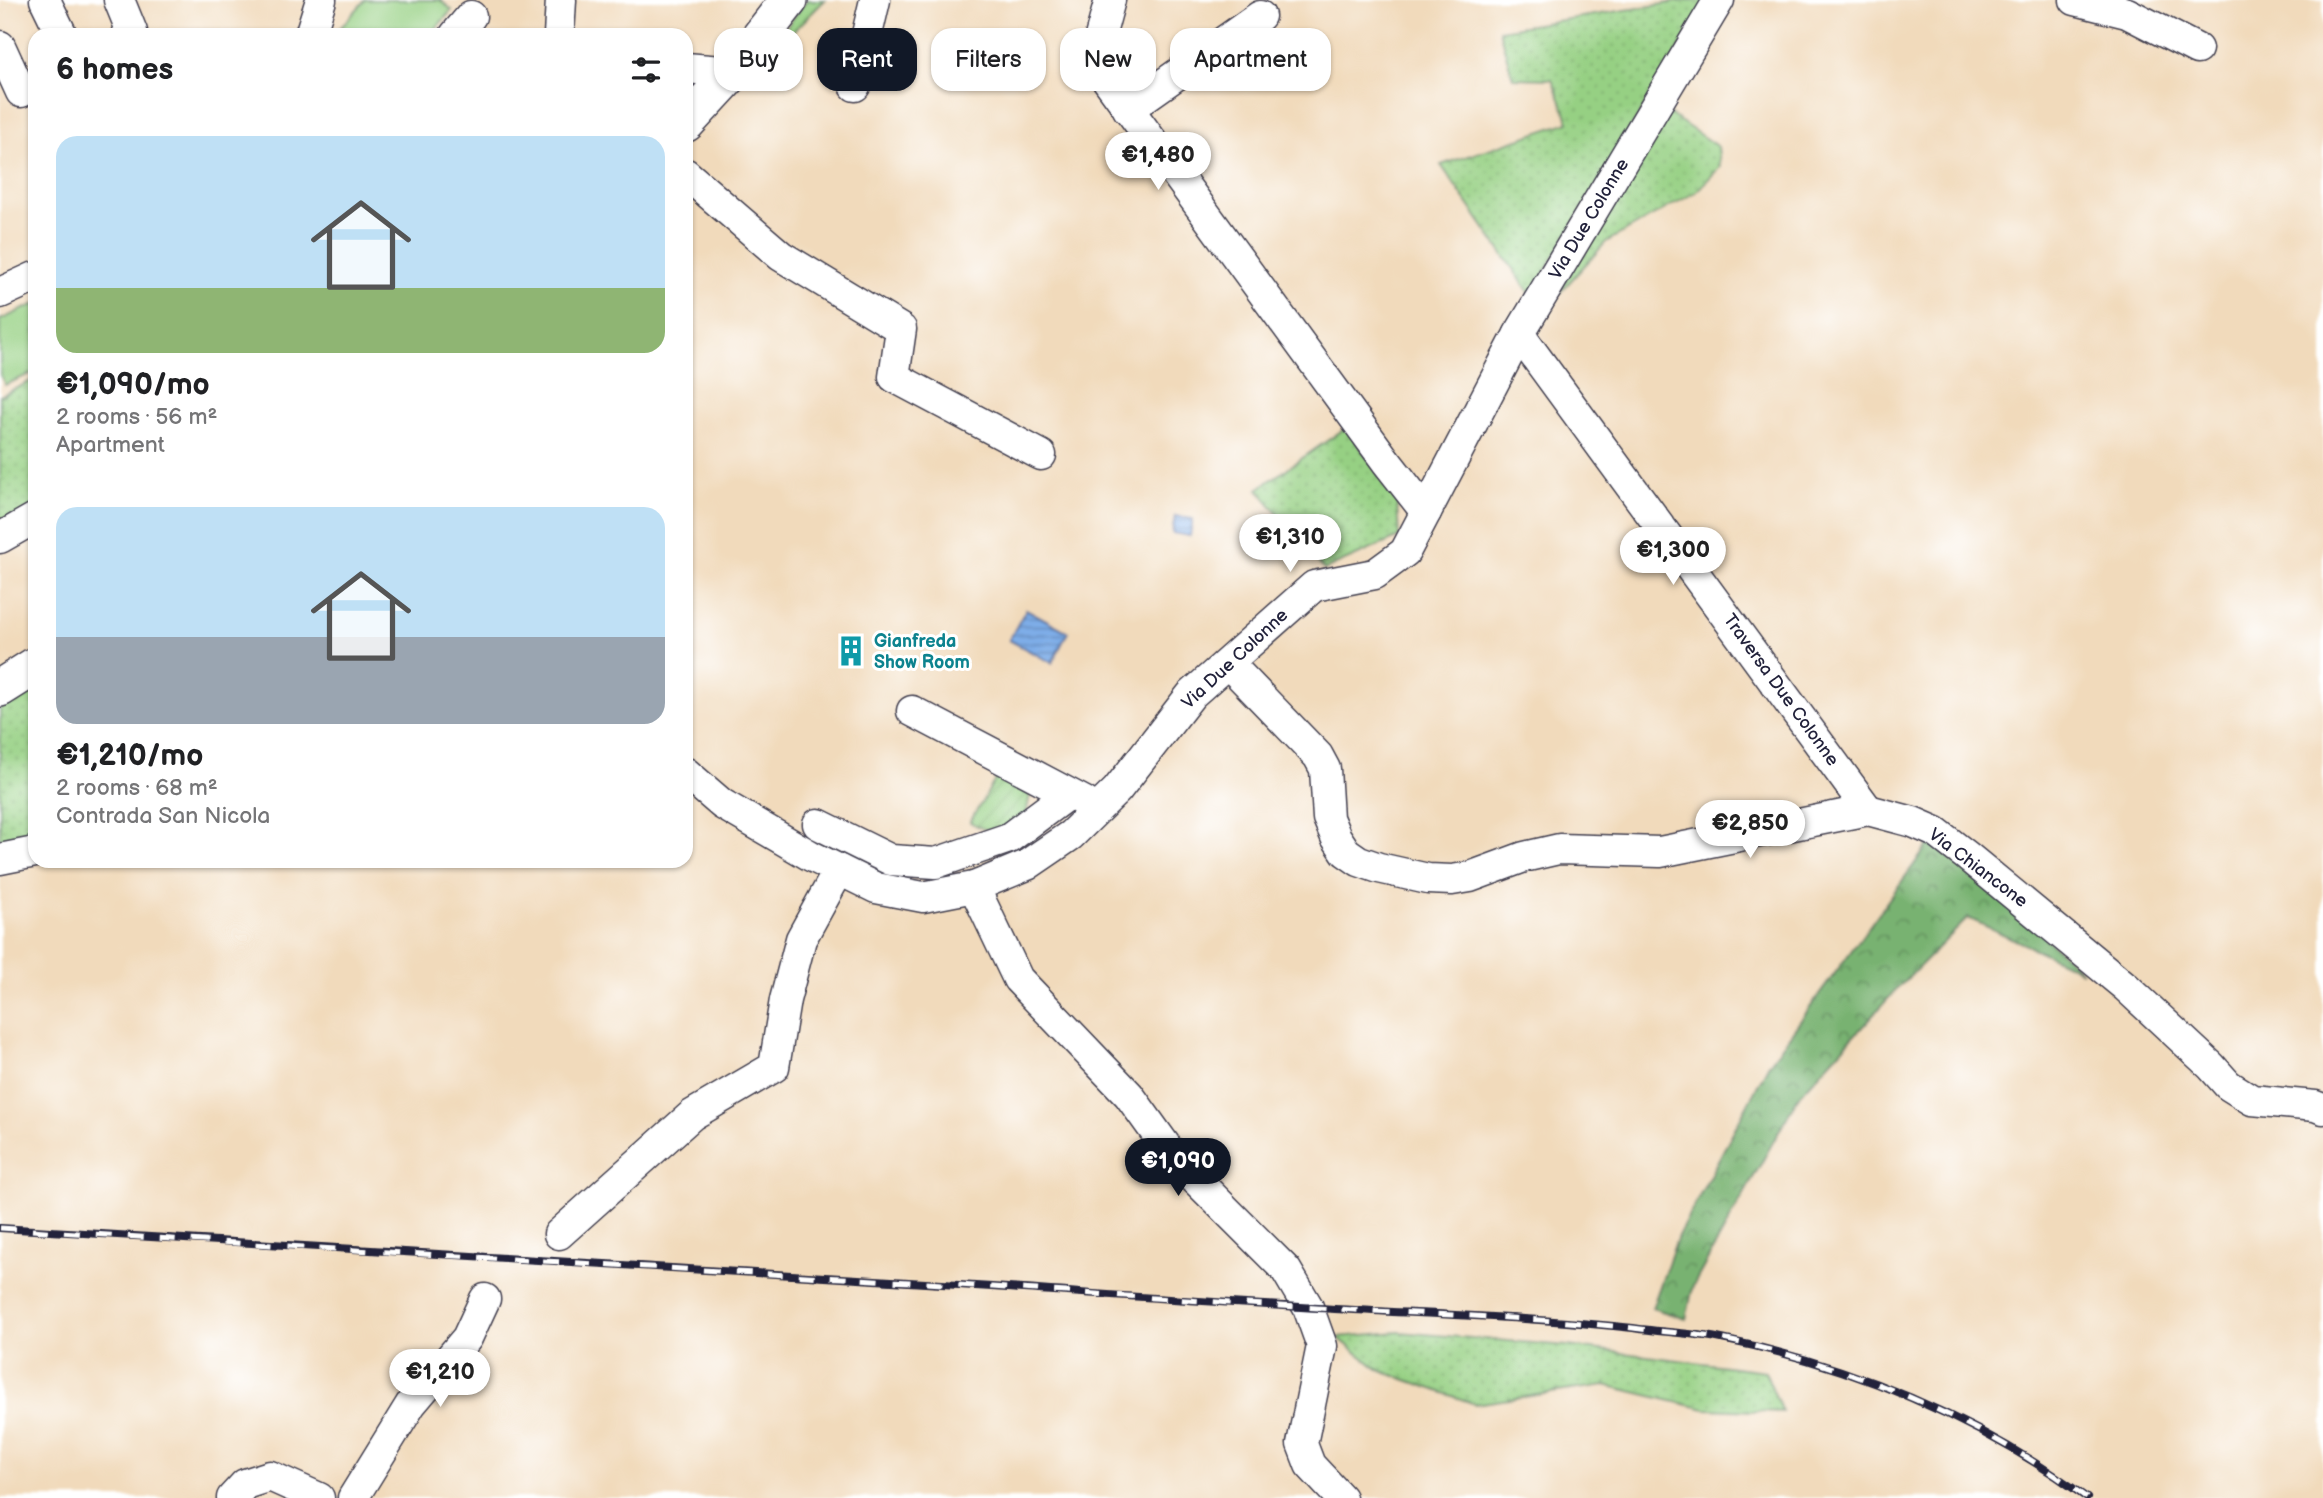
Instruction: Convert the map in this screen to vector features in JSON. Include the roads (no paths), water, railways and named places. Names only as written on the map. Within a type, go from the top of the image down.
[{"type":"main road","points":[[767,28],[789,0]]},
{"type":"main road","points":[[693,115],[715,91]]},
{"type":"main road","points":[[0,688],[28,670]]},
{"type":"street","points":[[45,0],[59,28]]},
{"type":"street","points":[[120,0],[130,28]]},
{"type":"street","points":[[312,28],[321,0]]},
{"type":"street","points":[[559,28],[561,0]]},
{"type":"street","points":[[868,28],[875,0]]},
{"type":"street","points":[[1110,0],[1097,60],[1106,78],[1426,512]]},
{"type":"street","name":"Via Due Colonne","points":[[693,779],[722,804],[811,856],[876,888],[923,898],[974,887],[1027,865],[1071,835],[1117,790],[1191,695],[1314,586],[1375,574],[1405,552],[1519,334],[1718,0]]},
{"type":"street","points":[[2075,0],[2127,13],[2197,49]]},
{"type":"street","points":[[1128,109],[1260,16]]},
{"type":"street","points":[[0,46],[19,93]]},
{"type":"street","points":[[693,69],[714,70]]},
{"type":"street","points":[[693,180],[781,256],[901,329],[894,377],[1041,455]]},
{"type":"street","points":[[0,293],[28,279]]},
{"type":"street","name":"Traversa Due Colonne","points":[[1519,334],[1868,810]]},
{"type":"street","points":[[0,538],[28,522]]},
{"type":"street","name":"Via Chiancone","points":[[1228,663],[1318,756],[1325,769],[1328,818],[1346,852],[1359,861],[1428,879],[1452,880],[1470,877],[1524,857],[1559,849],[1660,852],[1868,810],[1913,822],[1936,832],[2126,987],[2228,1085],[2252,1100],[2323,1109]]},
{"type":"street","points":[[912,711],[1097,810]]},
{"type":"street","points":[[818,824],[891,860],[936,863],[1009,838],[1068,794]]},
{"type":"street","points":[[0,859],[28,853]]},
{"type":"street","points":[[559,1234],[692,1115],[774,1067],[785,1000],[801,939],[839,870]]},
{"type":"street","points":[[974,887],[1018,979],[1129,1095],[1175,1159],[1286,1270],[1308,1307],[1322,1346],[1302,1444],[1310,1465],[1341,1498]]},
{"type":"street","points":[[353,1498],[411,1404],[467,1338],[485,1299]]},
{"type":"street","points":[[232,1498],[245,1484],[270,1476],[318,1498]]},
{"type":"water","points":[[1175,516],[1193,519],[1190,536],[1172,533]]},
{"type":"water","points":[[1026,609],[1068,632],[1052,663],[1009,640]]},
{"type":"railway","points":[[0,1228],[1529,1319],[1696,1335],[1767,1349],[1816,1363],[1911,1398],[2002,1443],[2087,1498]]},
{"type":"place","name":"Gianfreda Show Room","points":[[851,651]]}]
